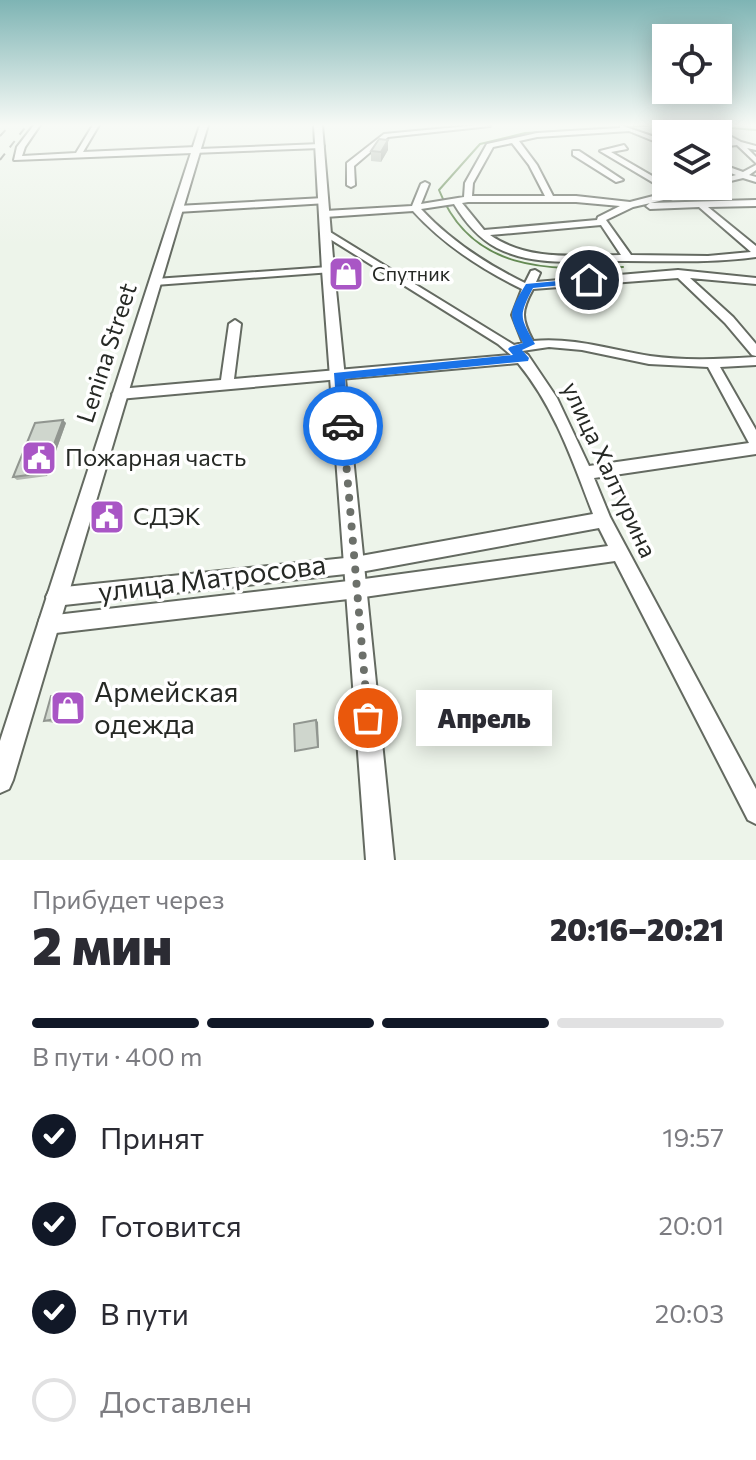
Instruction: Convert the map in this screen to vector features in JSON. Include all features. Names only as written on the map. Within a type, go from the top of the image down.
[{"type":"main road","name":"Lenina Street","points":[[0,780],[191,165]]},
{"type":"main road","points":[[322,165],[380,860]]},
{"type":"street","points":[[350,165],[351,185]]},
{"type":"street","points":[[479,165],[462,200],[471,225],[505,248],[544,259],[710,259],[756,253]]},
{"type":"street","points":[[533,165],[550,198]]},
{"type":"street","points":[[596,165],[619,180]]},
{"type":"street","points":[[629,165],[652,179]]},
{"type":"street","points":[[732,178],[743,175],[755,165]]},
{"type":"street","points":[[732,171],[756,180]]},
{"type":"street","points":[[415,208],[425,184]]},
{"type":"street","points":[[177,209],[415,208],[462,200],[550,198],[703,207],[756,203]]},
{"type":"street","points":[[628,258],[601,219],[630,205],[652,200]]},
{"type":"street","points":[[703,207],[756,253]]},
{"type":"street","points":[[415,208],[465,252],[529,287],[678,273],[710,273],[756,281]]},
{"type":"street","points":[[481,233],[603,222]]},
{"type":"street","name":"улица Халтурина","points":[[327,234],[522,350],[584,473],[603,520],[756,812]]},
{"type":"street","points":[[155,282],[328,270]]},
{"type":"street","points":[[522,350],[516,311],[535,273]]},
{"type":"street","points":[[678,273],[729,320],[756,352]]},
{"type":"street","points":[[227,385],[235,324]]},
{"type":"street","points":[[119,394],[339,376],[580,344],[652,361],[756,361]]},
{"type":"street","points":[[584,473],[756,446],[712,363]]},
{"type":"street","name":"улица Матросова","points":[[47,625],[356,577],[603,520]]},
{"type":"street","name":"улица Матросова","points":[[55,597],[356,577],[620,552]]},
{"type":"building","name":"Пожарная часть","points":[[63,420],[43,473],[13,477],[35,423]]},
{"type":"building","points":[[73,692],[67,717],[44,721],[51,696]]},
{"type":"building","points":[[316,720],[318,747],[295,751],[294,724]]},
{"type":"waterway","points":[[461,165],[439,190],[453,217],[471,237],[491,251],[540,266],[623,267]]},
{"type":"way so far","points":[[343,426],[368,718]]},
{"type":"place","name":"Спутник","points":[[346,274]]},
{"type":"place","name":"Пожарная часть","points":[[39,458]]},
{"type":"place","name":"СДЭК","points":[[107,517]]},
{"type":"place","name":"Армейская одежда","points":[[68,708]]},
{"type":"place","name":"Апрель","points":[[368,718]]},
{"type":"route","points":[[343,426],[339,376],[524,358],[514,349],[529,344],[515,319],[529,286],[589,280]]}]
